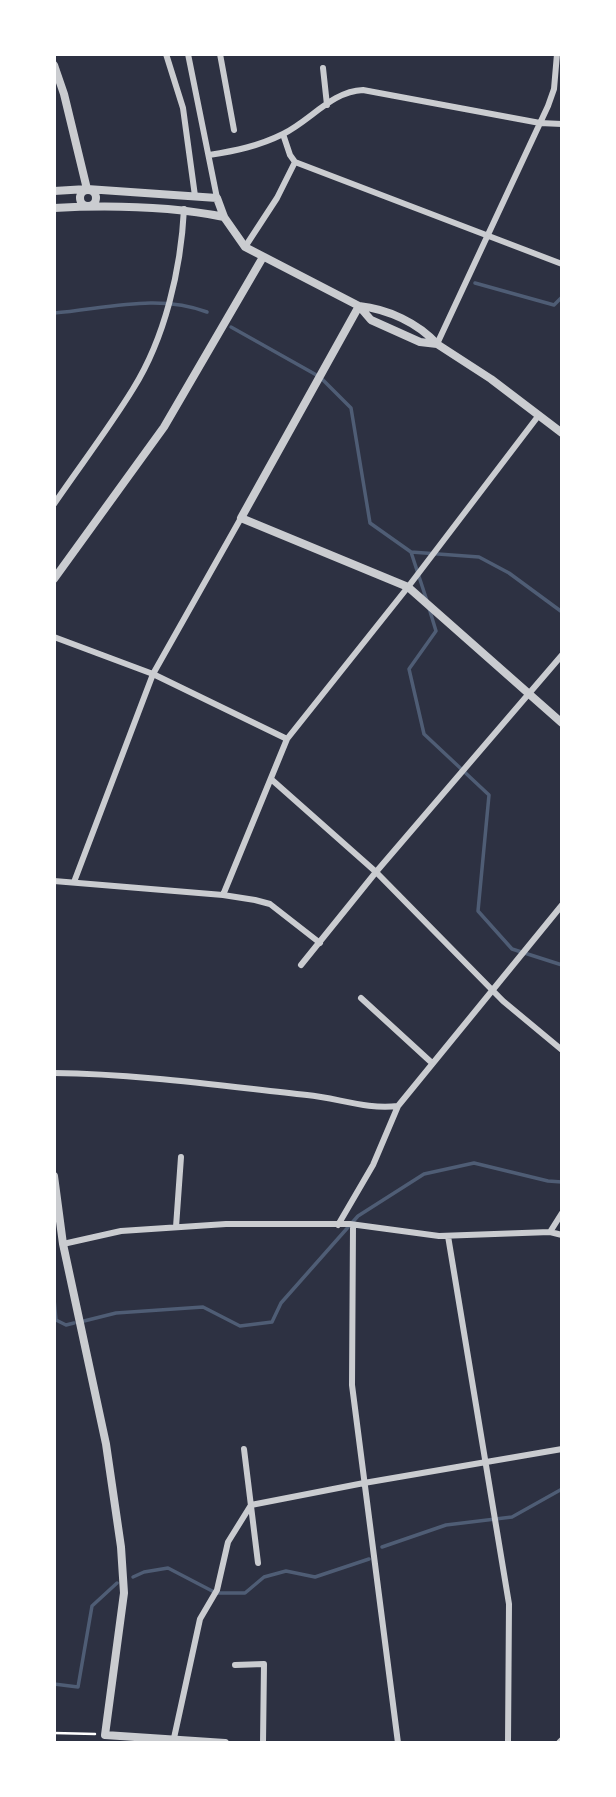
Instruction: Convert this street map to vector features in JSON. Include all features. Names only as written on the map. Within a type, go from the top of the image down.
[{"type":"street","points":[[166,54],[183,108],[199,196]]},
{"type":"street","points":[[188,54],[217,198],[224,217],[245,247],[359,306],[372,320],[420,342],[438,344]]},
{"type":"street","points":[[220,54],[234,130]]},
{"type":"street","points":[[438,344],[554,89],[559,66],[557,54]]},
{"type":"street","points":[[54,65],[87,189],[94,193],[96,198],[95,202],[88,206]]},
{"type":"street","points":[[323,68],[327,105]]},
{"type":"street","points":[[209,155],[249,148],[283,134],[350,90],[562,124]]},
{"type":"street","points":[[283,134],[295,162],[562,264]]},
{"type":"street","points":[[245,247],[277,198],[295,162]]},
{"type":"street","points":[[54,191],[87,189],[217,198]]},
{"type":"street","points":[[54,208],[88,206],[184,209],[224,217]]},
{"type":"street","points":[[54,504],[134,387],[147,362],[168,307],[182,248],[184,209]]},
{"type":"street","points":[[54,579],[164,427],[263,257]]},
{"type":"street","points":[[359,306],[378,308],[425,331],[438,344],[492,379],[562,433]]},
{"type":"street","points":[[74,882],[153,674],[359,306]]},
{"type":"street","points":[[223,895],[287,739],[408,587],[539,415]]},
{"type":"street","points":[[241,518],[408,587],[562,723]]},
{"type":"street","points":[[54,637],[153,674],[287,739]]},
{"type":"street","points":[[301,965],[376,872],[562,655]]},
{"type":"street","points":[[271,779],[376,872],[503,1001],[562,1050]]},
{"type":"street","points":[[54,881],[223,895],[270,904],[320,943]]},
{"type":"street","points":[[338,1225],[376,1158],[398,1107],[562,905]]},
{"type":"street","points":[[361,998],[432,1063]]},
{"type":"street","points":[[54,1073],[167,1080],[302,1094],[379,1108],[398,1107]]},
{"type":"street","points":[[176,1227],[181,1157]]},
{"type":"street","points":[[54,1176],[63,1244],[106,1444],[121,1547],[124,1593],[104,1739],[174,1738],[225,1743]]},
{"type":"street","points":[[550,1232],[562,1213]]},
{"type":"street","points":[[63,1244],[121,1231],[226,1224],[353,1225],[448,1236],[550,1232],[562,1235]]},
{"type":"street","points":[[353,1225],[352,1385],[398,1743]]},
{"type":"street","points":[[448,1236],[509,1604],[508,1743]]},
{"type":"street","points":[[244,1449],[258,1563]]},
{"type":"street","points":[[174,1738],[200,1619],[217,1590],[228,1542],[251,1505],[562,1450]]},
{"type":"street","points":[[235,1665],[264,1664],[263,1743]]},
{"type":"path","points":[[54,1733],[104,1739]]},
{"type":"waterway","points":[[475,283],[554,305],[562,297]]},
{"type":"waterway","points":[[54,313],[150,303],[188,306],[207,312]]},
{"type":"waterway","points":[[231,327],[320,377],[351,408],[370,523],[411,552],[479,557],[509,573],[562,612]]},
{"type":"waterway","points":[[411,552],[427,601]]},
{"type":"waterway","points":[[429,608],[436,631],[409,669],[424,734],[489,795],[478,911],[512,949],[562,965]]},
{"type":"waterway","points":[[84,1321],[116,1313],[203,1307],[240,1326],[272,1322],[281,1303],[358,1216],[424,1174],[474,1163],[562,1182]]},
{"type":"waterway","points":[[54,1299],[56,1320],[66,1325],[74,1323]]},
{"type":"waterway","points":[[382,1547],[446,1525],[512,1517],[562,1489]]},
{"type":"waterway","points":[[133,1577],[144,1572],[168,1568],[216,1593],[245,1593],[264,1577],[286,1571],[315,1577],[369,1559]]},
{"type":"waterway","points":[[54,1684],[78,1687],[92,1606],[117,1583]]}]
